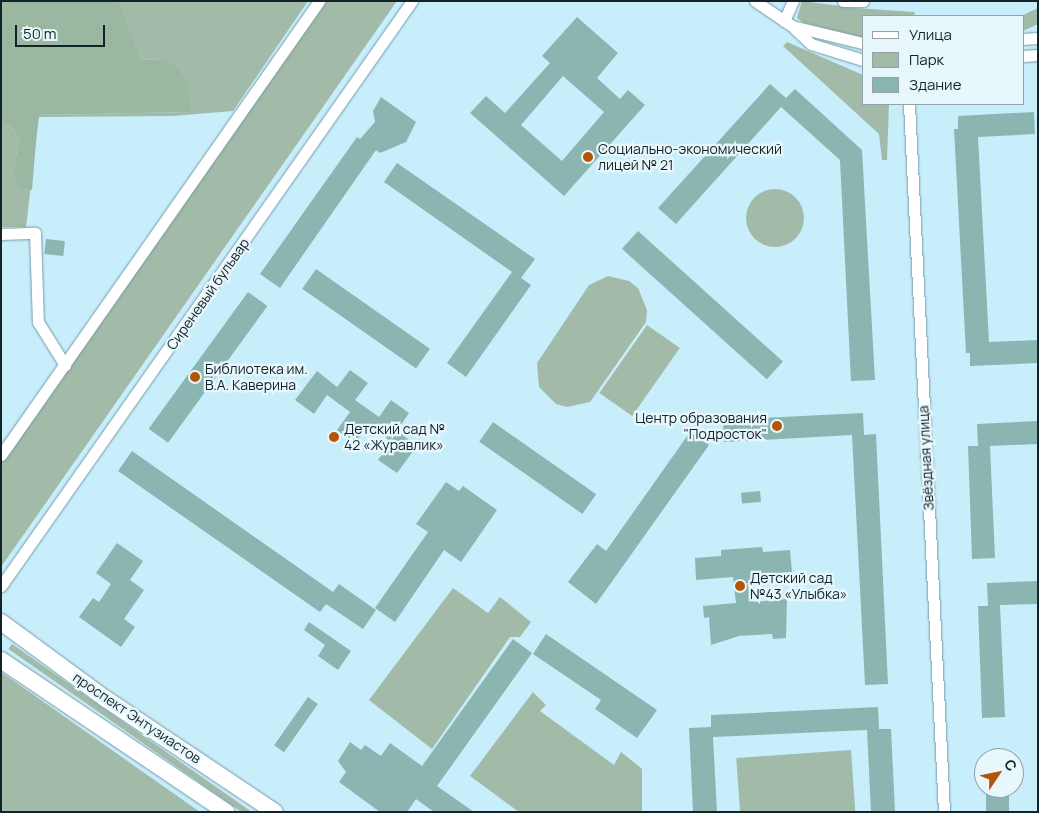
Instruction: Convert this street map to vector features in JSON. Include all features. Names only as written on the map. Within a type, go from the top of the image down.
[{"type":"main road","name":"проспект Энтузиастов","points":[[1,622],[106,699],[275,812]]},
{"type":"main road","name":"проспект Энтузиастов","points":[[1,660],[226,812]]},
{"type":"street","points":[[1,454],[319,1]]},
{"type":"street","name":"Сиреневый бульвар","points":[[1,586],[412,1]]},
{"type":"street","points":[[755,1],[788,24],[811,44],[862,60]]},
{"type":"street","points":[[788,24],[793,1]]},
{"type":"street","points":[[843,1],[864,1]]},
{"type":"street","points":[[788,24],[862,44]]},
{"type":"street","points":[[1024,39],[1038,38]]},
{"type":"street","points":[[1024,56],[1038,55]]},
{"type":"street","name":"Звёздная улица","points":[[909,105],[944,812]]},
{"type":"street","points":[[1,234],[35,233],[38,322],[65,365]]},
{"type":"green space","points":[[1,1],[118,1],[140,60],[163,59],[178,68],[187,83],[190,112],[38,115],[32,190],[19,186],[13,173],[19,140],[13,129],[1,121]]},
{"type":"green space","points":[[118,1],[308,1],[233,111],[173,116],[39,117],[26,227],[1,227],[1,121],[13,129],[19,140],[13,173],[38,115],[190,112],[163,59],[140,60],[133,51]]},
{"type":"green space","points":[[327,1],[397,1],[1,567],[1,462]]},
{"type":"green space","points":[[802,1],[855,8],[915,12],[914,15],[862,15],[862,37],[804,23],[797,18]]},
{"type":"green space","points":[[1038,8],[1038,24],[1024,31],[1023,15]]},
{"type":"green space","points":[[787,42],[862,75],[862,105],[889,105],[887,160],[882,160],[879,134],[783,46]]},
{"type":"green space","points":[[775,189],[786,191],[796,197],[802,207],[804,218],[802,229],[796,239],[786,245],[775,247],[764,245],[754,239],[748,229],[746,218],[748,207],[754,197],[764,191]]},
{"type":"green space","points":[[608,276],[629,281],[638,288],[647,310],[646,322],[590,402],[567,407],[556,404],[539,387],[537,363],[589,285]]},
{"type":"green space","points":[[647,325],[680,348],[632,416],[599,393]]},
{"type":"green space","points":[[453,588],[488,613],[500,597],[531,622],[520,637],[510,637],[432,749],[369,700]]},
{"type":"green space","points":[[12,644],[252,812],[241,812],[9,649]]},
{"type":"green space","points":[[1,672],[200,812],[1,812]]},
{"type":"green space","points":[[533,692],[546,705],[540,711],[614,765],[621,752],[642,769],[642,812],[519,812],[470,776]]},
{"type":"green space","points":[[851,750],[855,812],[740,812],[736,758]]},
{"type":"building","points":[[577,17],[618,53],[597,78],[620,99],[628,90],[645,105],[564,196],[470,113],[486,96],[505,113],[550,63],[542,56]],"holes":[[[563,76],[604,112],[562,161],[521,125]]]},
{"type":"building","points":[[770,84],[786,98],[795,89],[862,150],[875,380],[851,381],[840,160],[781,107],[676,224],[658,208]]},
{"type":"building","points":[[381,97],[416,122],[406,142],[380,153],[376,150],[280,288],[260,274],[357,137],[360,139],[375,122],[373,111]]},
{"type":"building","points":[[1034,112],[1035,134],[978,137],[989,342],[1038,340],[1038,363],[970,366],[970,353],[966,353],[954,129],[958,129],[958,116]]},
{"type":"building","points":[[397,163],[535,259],[521,278],[531,285],[466,377],[447,363],[512,272],[384,182]]},
{"type":"building","points":[[638,231],[783,361],[767,379],[622,249]]},
{"type":"building","points":[[46,239],[65,241],[63,256],[44,254]]},
{"type":"building","points":[[316,269],[430,349],[416,368],[302,289]]},
{"type":"building","points":[[248,292],[267,306],[168,443],[149,429]]},
{"type":"building","points":[[350,370],[368,383],[355,400],[379,417],[391,400],[409,413],[397,431],[417,446],[397,473],[378,460],[391,442],[368,425],[355,443],[337,430],[350,412],[327,395],[314,414],[295,400],[317,371],[337,387]]},
{"type":"building","points":[[863,413],[864,435],[876,434],[888,684],[865,685],[852,435],[724,442],[723,420]]},
{"type":"building","points":[[1038,421],[1038,444],[990,446],[995,558],[972,559],[968,446],[978,446],[977,424]]},
{"type":"building","points":[[493,422],[596,494],[582,514],[479,442]]},
{"type":"building","points":[[690,432],[709,445],[596,604],[568,582],[597,544],[606,551]]},
{"type":"building","points":[[132,451],[333,592],[339,584],[376,610],[363,629],[326,604],[320,612],[118,471]]},
{"type":"building","points":[[446,482],[459,491],[463,486],[497,510],[461,562],[444,550],[395,622],[375,608],[428,532],[416,524]]},
{"type":"building","points":[[760,491],[761,502],[742,504],[741,493]]},
{"type":"building","points":[[117,543],[143,561],[130,580],[144,590],[124,619],[135,627],[121,647],[79,617],[93,598],[99,602],[111,584],[96,573]]},
{"type":"building","points":[[762,547],[763,552],[790,550],[792,572],[751,575],[754,602],[787,599],[786,638],[773,639],[772,634],[739,636],[711,645],[709,617],[704,618],[703,606],[736,603],[733,577],[696,580],[695,558],[721,556],[721,550]]},
{"type":"building","points":[[1038,581],[1038,604],[1000,605],[1005,717],[982,718],[978,606],[988,606],[987,583]]},
{"type":"building","points":[[309,622],[351,651],[338,670],[318,656],[325,645],[304,630]]},
{"type":"building","points":[[546,634],[657,710],[637,738],[595,709],[601,700],[533,654]]},
{"type":"building","points":[[513,639],[532,653],[437,786],[474,812],[434,812],[416,799],[407,812],[380,812],[339,782],[346,772],[338,761],[350,742],[361,750],[365,745],[381,756],[390,743],[422,766]]},
{"type":"building","points":[[308,697],[318,704],[284,752],[274,745]]},
{"type":"building","points":[[878,707],[879,729],[891,729],[895,812],[871,812],[867,730],[713,737],[717,812],[693,812],[689,728],[711,727],[711,715]]},
{"type":"building","points":[[986,798],[1009,798],[1009,812],[986,812]]},
{"type":"place","name":"Социально-экономический лицей № 21","points":[[588,157]]},
{"type":"place","name":"Библиотека им. В.А. Каверина","points":[[195,377]]},
{"type":"place","name":"Центр образования \"Подросток\"","points":[[777,426]]},
{"type":"place","name":"Детский сад № 42 «Журавлик»","points":[[334,437]]},
{"type":"place","name":"Детский сад №43 «Улыбка»","points":[[740,586]]}]
